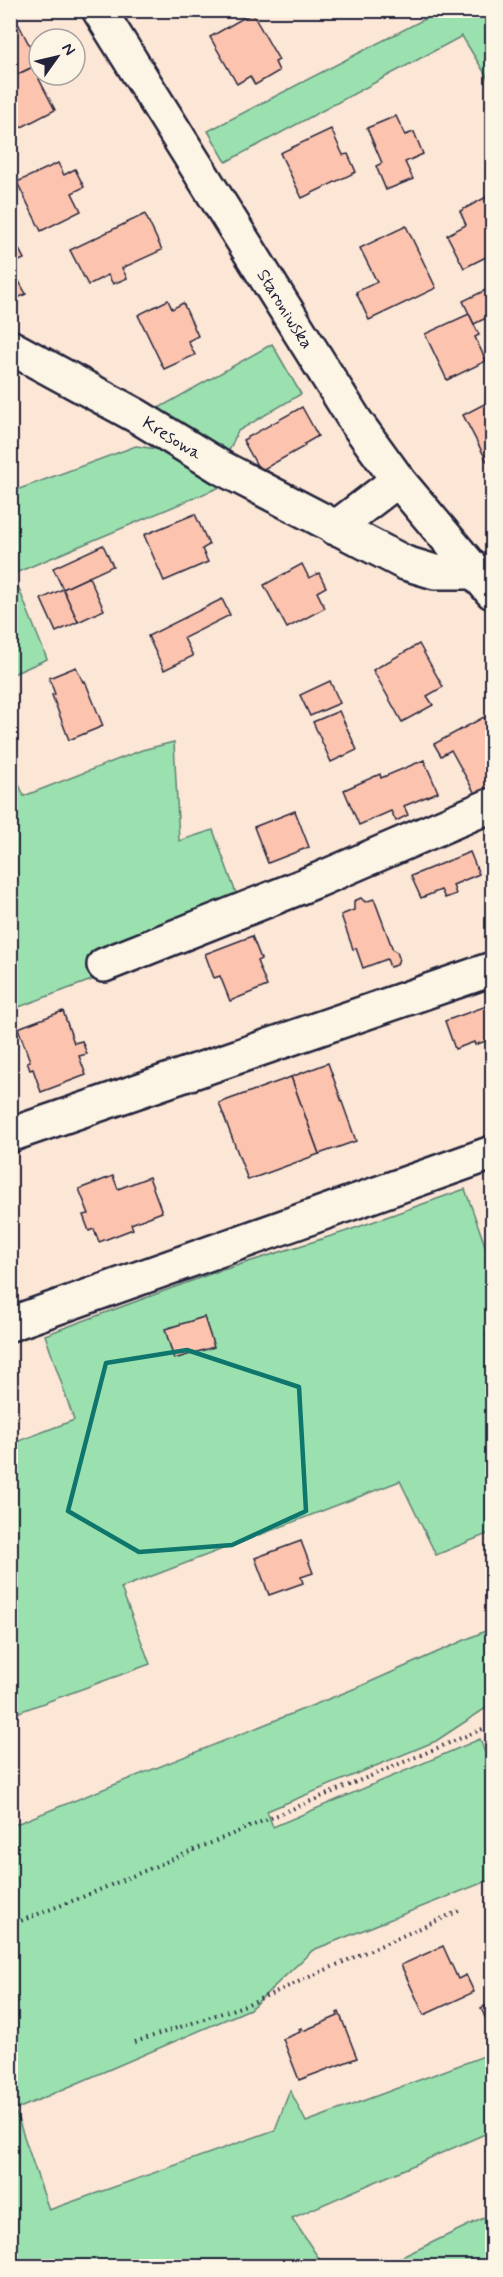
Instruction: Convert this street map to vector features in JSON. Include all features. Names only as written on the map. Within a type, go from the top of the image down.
[{"type":"street","name":"Staroniwska","points":[[99,10],[356,422],[398,480],[484,582]]},
{"type":"street","name":"Kresowa","points":[[10,347],[137,416],[222,468],[405,563],[484,582]]},
{"type":"street","points":[[335,528],[398,480]]},
{"type":"street","points":[[104,965],[318,880],[492,805]]},
{"type":"street","points":[[10,1135],[492,969]]},
{"type":"street","points":[[10,1324],[492,1153]]},
{"type":"path","points":[[10,1925],[80,1898],[492,1725]]},
{"type":"path","points":[[135,2042],[246,2005],[461,1910]]},
{"type":"highlighted area","points":[[187,1350],[299,1387],[306,1511],[232,1545],[139,1552],[68,1511],[106,1363]]},
{"type":"green space","points":[[440,11],[492,11],[492,85],[462,36],[226,162],[208,131]]},
{"type":"green space","points":[[272,344],[301,394],[238,431],[228,453],[157,409]]},
{"type":"green space","points":[[136,446],[163,450],[225,485],[13,574],[47,659],[11,675],[11,492]]},
{"type":"green space","points":[[174,742],[179,841],[213,830],[237,896],[97,978],[11,1010],[10,764],[24,796],[142,750]]},
{"type":"green space","points":[[465,1189],[492,1265],[492,1333],[486,1336],[492,1354],[492,1532],[436,1555],[400,1481],[121,1588],[150,1664],[11,1715],[11,1444],[74,1420],[45,1335],[213,1273],[344,1232]]},
{"type":"green space","points":[[492,1628],[492,1704],[436,1741],[267,1811],[273,1827],[480,1739],[492,1772],[492,1879],[313,1950],[250,2009],[15,2110],[49,2210],[275,2130],[290,2090],[306,2122],[492,2053],[492,2131],[292,2218],[324,2266],[11,2266],[11,1826],[361,1686]]},
{"type":"green space","points":[[492,2214],[492,2266],[383,2266]]},
{"type":"building","points":[[252,13],[279,60],[275,62],[279,71],[255,85],[250,76],[237,84],[210,37]]},
{"type":"building","points":[[19,25],[27,41],[27,70],[10,78],[10,29]]},
{"type":"building","points":[[27,70],[27,87],[43,87],[55,110],[16,130],[10,119],[10,78]]},
{"type":"building","points":[[396,116],[405,135],[414,132],[423,154],[405,162],[413,179],[386,190],[376,166],[382,163],[367,128]]},
{"type":"building","points":[[331,129],[343,155],[348,154],[356,172],[302,198],[280,153]]},
{"type":"building","points":[[58,163],[64,175],[75,169],[84,187],[72,193],[81,211],[41,231],[17,182]]},
{"type":"building","points":[[492,194],[492,254],[464,268],[447,235],[466,225],[460,211]]},
{"type":"building","points":[[145,214],[162,250],[122,268],[127,278],[113,284],[108,275],[88,285],[70,250]]},
{"type":"building","points":[[406,226],[436,288],[369,320],[356,292],[377,282],[360,248]]},
{"type":"building","points":[[10,232],[24,259],[10,265]]},
{"type":"building","points":[[10,265],[26,294],[10,302]]},
{"type":"building","points":[[492,287],[492,315],[474,324],[463,301]]},
{"type":"building","points":[[168,300],[172,309],[183,303],[198,336],[188,341],[195,355],[164,369],[138,315]]},
{"type":"building","points":[[469,314],[479,335],[475,337],[486,361],[447,380],[425,334]]},
{"type":"building","points":[[492,400],[492,459],[487,461],[463,415]]},
{"type":"building","points":[[302,407],[318,436],[304,444],[305,446],[260,471],[243,440]]},
{"type":"building","points":[[195,514],[209,545],[202,549],[208,562],[164,581],[144,535]]},
{"type":"building","points":[[103,545],[113,566],[63,589],[53,568]]},
{"type":"building","points":[[302,564],[309,578],[319,573],[326,587],[317,592],[325,608],[287,628],[264,585]]},
{"type":"building","points":[[89,577],[104,610],[78,622],[63,589]]},
{"type":"building","points":[[63,589],[78,622],[56,632],[41,599]]},
{"type":"building","points":[[222,599],[230,615],[184,638],[193,656],[164,670],[148,636]]},
{"type":"building","points":[[419,644],[443,687],[427,696],[433,705],[402,722],[373,670]]},
{"type":"building","points":[[76,667],[83,682],[85,681],[103,726],[69,740],[52,695],[55,694],[49,678]]},
{"type":"building","points":[[330,681],[340,703],[310,716],[300,695]]},
{"type":"building","points":[[339,711],[357,750],[331,762],[313,722]]},
{"type":"building","points":[[484,717],[492,733],[492,792],[478,799],[451,750],[441,756],[434,744]]},
{"type":"building","points":[[424,760],[438,792],[404,806],[408,815],[396,821],[391,811],[359,825],[344,790],[380,774],[381,778]]},
{"type":"building","points":[[295,811],[309,847],[268,863],[254,827]]},
{"type":"building","points":[[470,852],[479,874],[453,885],[456,894],[445,898],[441,890],[421,898],[411,876]]},
{"type":"building","points":[[361,898],[365,902],[374,899],[393,950],[397,952],[399,958],[397,965],[390,967],[387,959],[363,968],[356,948],[353,949],[341,915],[354,910],[354,901]]},
{"type":"building","points":[[252,936],[261,959],[257,961],[267,986],[230,1001],[220,976],[214,978],[205,954]]},
{"type":"building","points":[[492,1004],[491,1039],[455,1049],[445,1021]]},
{"type":"building","points":[[63,1011],[74,1043],[82,1041],[87,1054],[79,1056],[86,1075],[41,1092],[33,1069],[30,1070],[27,1062],[30,1061],[18,1028]]},
{"type":"building","points":[[328,1063],[356,1141],[319,1154],[291,1077]]},
{"type":"building","points":[[291,1077],[319,1154],[248,1180],[219,1103]]},
{"type":"building","points":[[113,1176],[118,1189],[149,1177],[162,1212],[131,1224],[133,1229],[99,1242],[94,1229],[89,1231],[83,1215],[89,1214],[79,1189]]},
{"type":"building","points":[[204,1317],[214,1347],[174,1359],[165,1329]]},
{"type":"building","points":[[301,1541],[313,1573],[301,1577],[303,1583],[269,1595],[255,1558]]},
{"type":"building","points":[[443,1946],[458,1979],[466,1975],[474,1992],[424,2015],[401,1965]]},
{"type":"building","points":[[492,2003],[492,2034],[481,2008]]},
{"type":"building","points":[[339,2012],[357,2058],[299,2080],[283,2039],[300,2032],[301,2028],[303,2031],[338,2016]]}]
